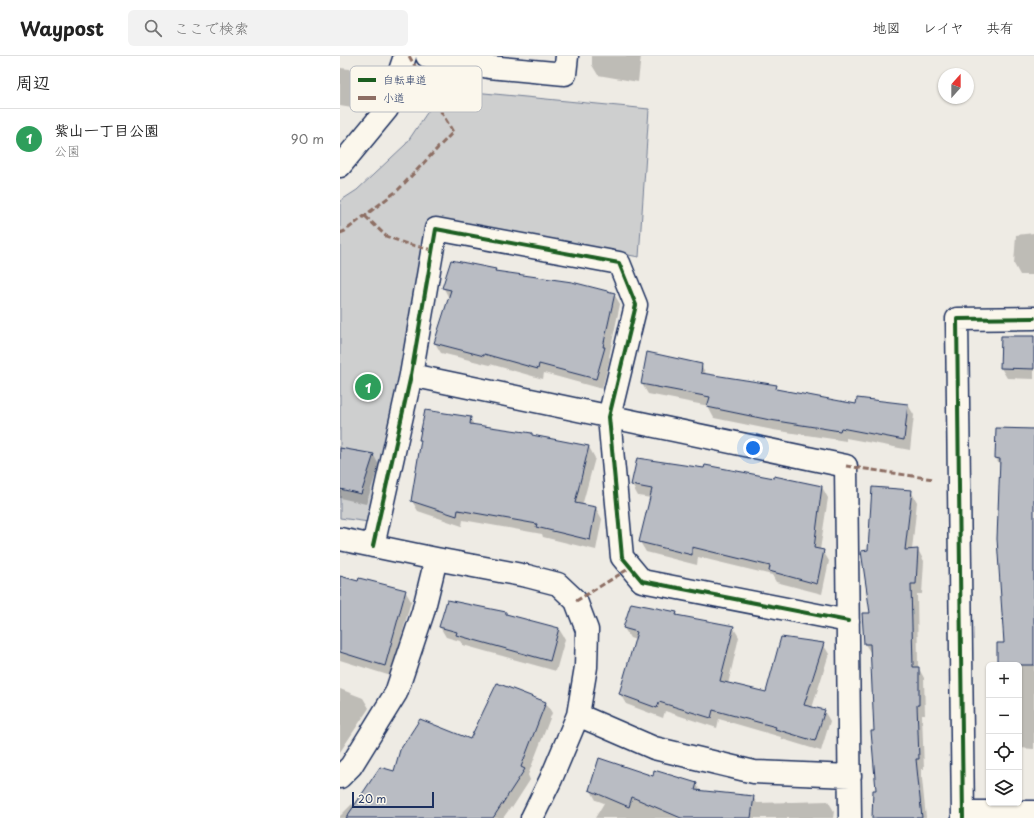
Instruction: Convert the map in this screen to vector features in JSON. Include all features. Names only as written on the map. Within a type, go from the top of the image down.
[{"type":"street","points":[[402,66],[405,56]]},
{"type":"street","points":[[427,56],[489,66],[565,74],[567,56]]},
{"type":"street","points":[[340,166],[385,112]]},
{"type":"street","points":[[373,546],[410,375],[436,229],[619,264],[636,305],[609,417],[622,557],[642,581],[848,620]]},
{"type":"street","points":[[1034,318],[957,320],[963,815],[1034,812]]},
{"type":"street","points":[[410,375],[846,466],[850,818]]},
{"type":"street","points":[[340,538],[436,559],[528,576],[558,584],[576,601],[588,630],[586,667],[578,715],[551,779],[532,818]]},
{"type":"street","points":[[340,777],[352,766],[396,692],[423,612],[436,559]]},
{"type":"street","points":[[578,715],[654,748],[754,772],[850,776]]},
{"type":"shaded area","points":[[482,93],[649,109],[639,257],[449,221],[431,222],[369,522],[340,518],[340,201],[357,190],[406,144],[428,112],[482,112]]},
{"type":"building","points":[[451,260],[496,269],[495,271],[572,282],[615,293],[603,347],[605,347],[596,379],[539,364],[538,369],[484,354],[484,356],[434,343],[451,290],[442,288]]},
{"type":"building","points":[[1001,336],[1034,336],[1034,369],[1000,368]]},
{"type":"building","points":[[647,352],[702,364],[701,373],[777,385],[776,389],[856,404],[857,398],[908,404],[904,440],[841,428],[840,431],[770,420],[707,407],[710,397],[641,384]]},
{"type":"building","points":[[425,410],[471,417],[470,424],[532,433],[532,435],[589,446],[575,503],[596,507],[590,540],[536,527],[537,524],[458,510],[457,516],[411,501],[421,440],[419,440]]},
{"type":"building","points":[[996,428],[1034,429],[1034,665],[1022,665],[1022,662],[997,662],[997,643],[1004,643],[997,539],[1000,459],[995,458]]},
{"type":"building","points":[[340,448],[374,454],[361,494],[340,489]]},
{"type":"building","points":[[637,458],[704,468],[705,465],[774,478],[774,476],[822,486],[814,548],[824,550],[817,584],[769,571],[770,566],[692,547],[692,555],[639,542],[652,489],[631,485]]},
{"type":"building","points":[[872,487],[912,490],[905,550],[918,549],[916,584],[911,584],[913,667],[919,667],[919,705],[917,705],[919,759],[916,759],[922,818],[872,818],[873,790],[876,790],[871,731],[874,731],[870,644],[864,644],[862,613],[870,613],[861,551],[868,550]]},
{"type":"building","points":[[340,576],[358,581],[359,578],[406,590],[385,666],[340,652]]},
{"type":"building","points":[[447,600],[506,612],[506,614],[559,628],[550,661],[456,635],[457,632],[439,627]]},
{"type":"building","points":[[631,603],[677,612],[676,615],[734,626],[720,681],[766,692],[781,637],[824,643],[804,705],[825,710],[815,741],[775,729],[776,727],[713,710],[711,718],[659,702],[657,708],[619,694],[637,632],[623,628]]},
{"type":"building","points":[[497,683],[546,702],[521,767],[525,769],[493,818],[346,818],[380,767],[394,771],[400,750],[420,719],[470,739]]},
{"type":"building","points":[[599,758],[653,776],[654,770],[697,783],[695,790],[754,796],[751,818],[681,818],[632,797],[629,807],[589,790]]},
{"type":"marked path","points":[[409,56],[415,66]]},
{"type":"marked path","points":[[340,233],[345,231],[398,190],[453,132],[441,112]]},
{"type":"marked path","points":[[365,216],[386,236],[404,243],[432,250]]},
{"type":"marked path","points":[[846,466],[933,479]]},
{"type":"marked path","points":[[576,601],[630,568]]},
{"type":"cycle path","points":[[373,546],[411,375],[436,229],[619,263],[636,305],[609,417],[622,557],[642,581],[848,621]]},
{"type":"cycle path","points":[[963,818],[957,319],[1034,318]]},
{"type":"place","name":"紫山一丁目公園","points":[[368,387]]}]
